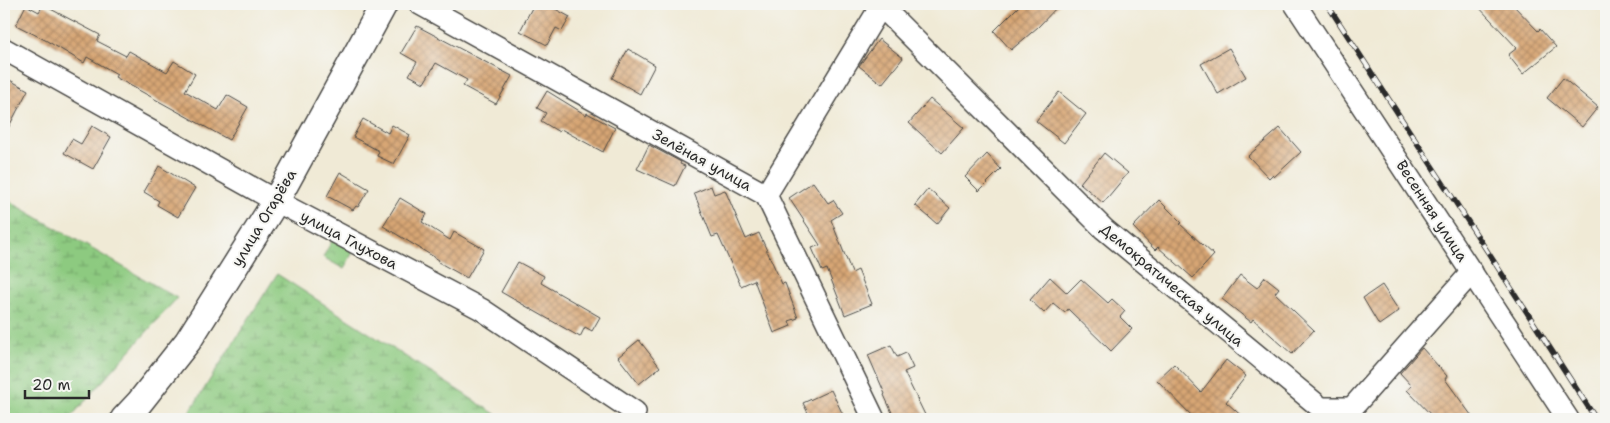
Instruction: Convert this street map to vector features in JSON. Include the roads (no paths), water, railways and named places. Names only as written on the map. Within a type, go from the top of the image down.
[{"type":"main road","name":"улица Огарёва","points":[[124,419],[188,341],[276,201],[384,4]]},
{"type":"street","name":"Зелёная улица","points":[[420,4],[766,195],[874,419]]},
{"type":"street","name":"Весенняя улица","points":[[1296,4],[1568,419]]},
{"type":"street","points":[[766,195],[881,5]]},
{"type":"street","name":"Демократическая улица","points":[[881,5],[1104,229],[1321,408],[1352,408],[1472,272]]},
{"type":"street","name":"улица Глухова","points":[[4,49],[276,201],[481,309],[635,412]]},
{"type":"railway","points":[[1327,4],[1596,419]]}]
